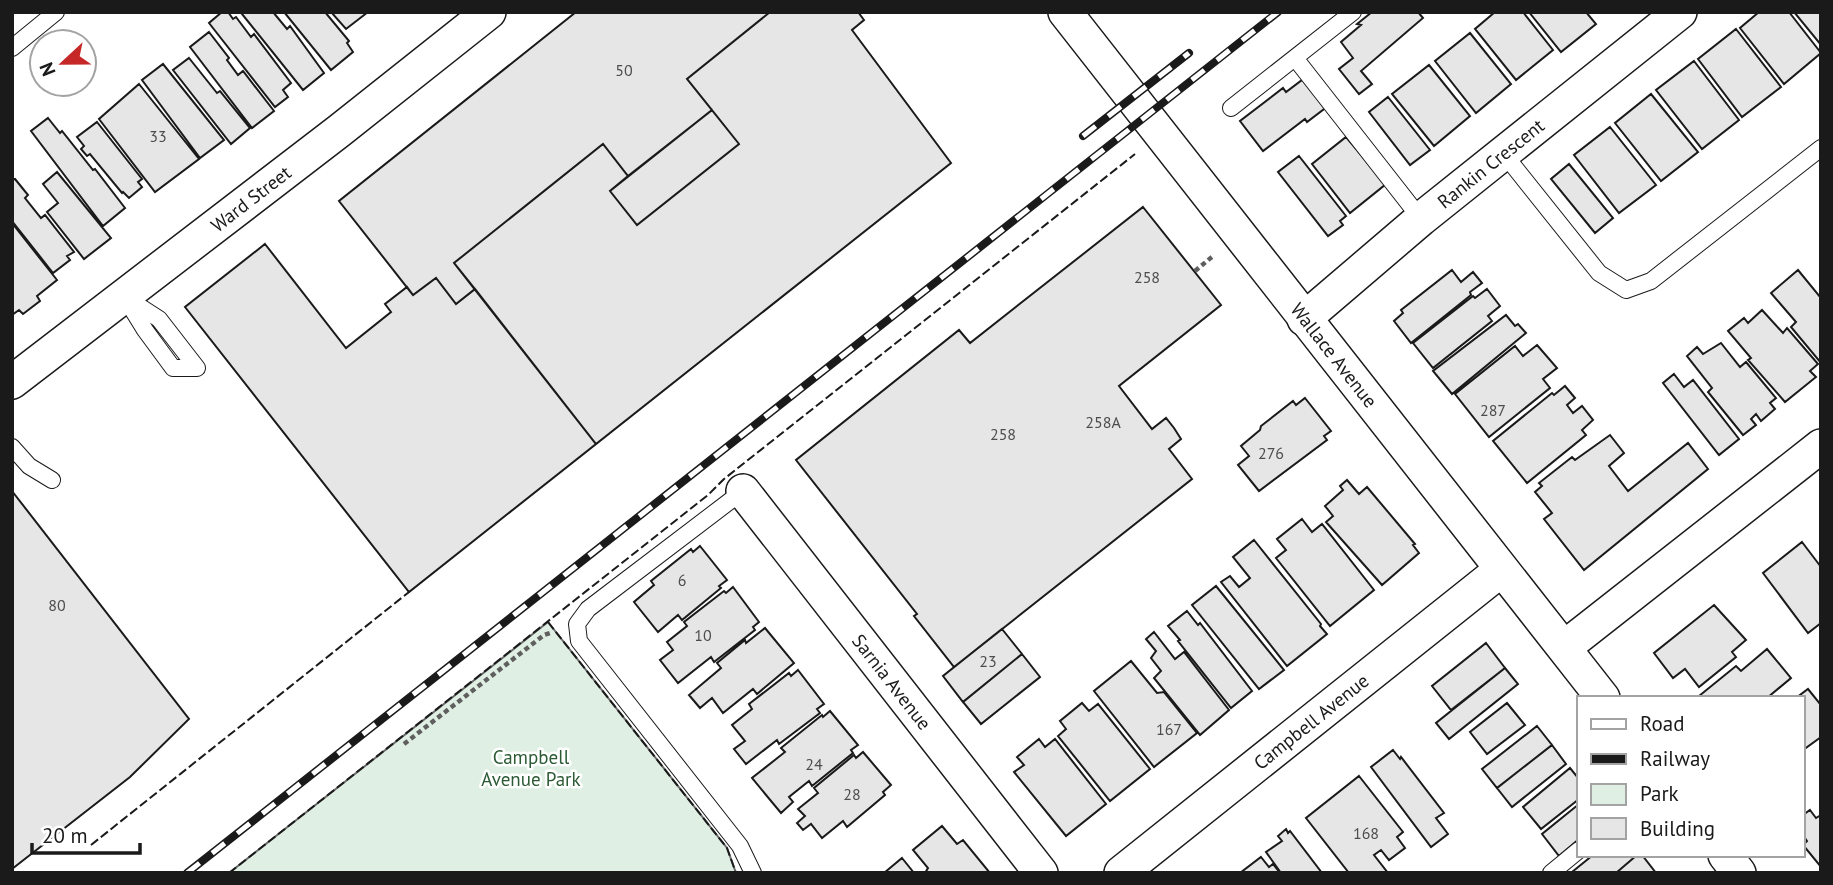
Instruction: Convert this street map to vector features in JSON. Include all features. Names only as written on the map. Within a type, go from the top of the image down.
[{"type":"street","name":"Ward Street","points":[[12,382],[489,12]]},
{"type":"street","name":"Wallace Avenue","points":[[1065,12],[1601,696]]},
{"type":"street","name":"Rankin Crescent","points":[[1304,319],[1421,219],[1681,12]]},
{"type":"street","points":[[1564,647],[1821,446]]},
{"type":"street","name":"Sarnia Avenue","points":[[743,491],[1041,873]]},
{"type":"street","name":"Campbell Avenue","points":[[1121,873],[1501,570]]},
{"type":"street","points":[[1727,857],[1739,873]]},
{"type":"lane","points":[[12,48],[56,12]]},
{"type":"lane","points":[[1231,108],[1353,12]]},
{"type":"lane","points":[[1295,58],[1421,219]]},
{"type":"lane","points":[[1504,154],[1599,273],[1626,290],[1651,281],[1821,148]]},
{"type":"lane","points":[[124,296],[159,319],[197,368],[173,368],[124,296]]},
{"type":"lane","points":[[12,447],[29,466],[52,480]]},
{"type":"lane","points":[[743,491],[588,610],[577,624],[579,641],[740,846],[753,873]]},
{"type":"lane","points":[[1551,873],[1577,852]]},
{"type":"path","points":[[1195,271],[1223,249]]},
{"type":"path","points":[[404,744],[544,635],[577,624]]},
{"type":"green space","name":"Campbell Avenue Park","points":[[548,622],[727,848],[736,873],[229,873]]},
{"type":"building","points":[[222,12],[228,12],[233,19],[236,17],[251,37],[254,34],[291,83],[283,90],[288,97],[275,107],[209,23]]},
{"type":"building","points":[[273,12],[287,29],[290,26],[324,73],[303,90],[242,14]]},
{"type":"building","points":[[284,12],[325,12],[349,41],[347,43],[353,52],[331,70]]},
{"type":"building","points":[[331,12],[368,12],[346,29]]},
{"type":"building","points":[[576,12],[770,12],[687,79],[712,110],[628,176],[603,144],[454,263],[475,289],[456,304],[436,278],[413,295],[339,201]]},
{"type":"building","points":[[770,12],[858,12],[864,20],[852,30],[951,163],[596,444],[454,263],[603,144],[628,176],[610,191],[637,225],[739,144],[687,79]]},
{"type":"building","points":[[1372,12],[1418,12],[1423,18],[1361,71],[1372,84],[1359,94],[1339,69],[1353,58],[1341,42]]},
{"type":"building","points":[[1495,12],[1523,12],[1553,50],[1516,80],[1475,29]]},
{"type":"building","points":[[1529,12],[1586,12],[1596,24],[1561,52]]},
{"type":"building","points":[[1759,12],[1789,12],[1821,53],[1784,84],[1740,28]]},
{"type":"building","points":[[1794,12],[1821,12],[1821,45]]},
{"type":"building","points":[[1736,29],[1781,87],[1742,117],[1698,59]]},
{"type":"building","points":[[209,32],[238,75],[243,71],[274,111],[252,128],[190,47]]},
{"type":"building","points":[[1470,33],[1511,84],[1476,113],[1435,61]]},
{"type":"building","points":[[189,58],[250,128],[231,144],[173,70]]},
{"type":"building","points":[[1694,61],[1739,120],[1702,149],[1656,90]]},
{"type":"building","points":[[163,64],[224,140],[200,158],[142,80]]},
{"type":"building","points":[[1429,65],[1470,116],[1434,146],[1392,94]]},
{"type":"building","points":[[1306,77],[1328,106],[1307,122],[1305,119],[1263,151],[1240,121],[1283,88],[1286,92]]},
{"type":"building","points":[[139,84],[199,159],[155,192],[99,119]]},
{"type":"building","points":[[1651,94],[1698,152],[1661,181],[1615,123]]},
{"type":"building","points":[[1388,97],[1430,150],[1410,165],[1369,112]]},
{"type":"building","points":[[712,110],[739,144],[637,225],[610,191]]},
{"type":"building","points":[[48,118],[93,170],[95,169],[125,208],[103,226],[31,131]]},
{"type":"building","points":[[97,122],[142,179],[138,182],[142,187],[129,198],[90,154],[87,156],[81,149],[84,146],[77,137]]},
{"type":"building","points":[[1610,127],[1656,185],[1619,213],[1574,155]]},
{"type":"building","points":[[1346,137],[1386,184],[1350,213],[1312,164]]},
{"type":"building","points":[[1299,156],[1346,216],[1340,221],[1343,225],[1328,236],[1278,172]]},
{"type":"building","points":[[1569,164],[1613,218],[1595,233],[1551,179]]},
{"type":"building","points":[[57,172],[111,238],[84,259],[47,212],[58,203],[43,184]]},
{"type":"building","points":[[15,179],[28,195],[25,198],[41,218],[45,215],[74,252],[67,256],[70,260],[53,273],[12,221],[12,180]]},
{"type":"building","points":[[1143,207],[1221,305],[1119,386],[1152,429],[1166,418],[1174,428],[1181,439],[1169,449],[1192,479],[954,667],[914,616],[917,614],[796,460],[959,330],[970,343]]},
{"type":"building","points":[[12,223],[57,280],[37,296],[40,301],[23,314],[19,310],[12,315]]},
{"type":"building","points":[[265,244],[346,348],[391,312],[385,304],[407,287],[413,295],[436,278],[456,304],[475,289],[596,444],[409,592],[185,307]]},
{"type":"building","points":[[1452,270],[1461,282],[1473,272],[1482,283],[1411,343],[1394,321],[1403,313],[1401,310]]},
{"type":"building","points":[[1798,270],[1821,298],[1821,363],[1791,327],[1796,322],[1771,293]]},
{"type":"building","points":[[1487,289],[1500,306],[1488,316],[1492,321],[1433,368],[1413,343],[1473,296],[1475,298]]},
{"type":"building","points":[[1762,310],[1783,333],[1787,328],[1818,364],[1810,371],[1816,377],[1785,402],[1748,360],[1751,358],[1728,331],[1744,318],[1748,323]]},
{"type":"building","points":[[1506,315],[1515,326],[1518,324],[1526,333],[1452,394],[1433,371]]},
{"type":"building","points":[[1721,343],[1740,367],[1746,362],[1776,398],[1770,403],[1775,409],[1761,421],[1756,414],[1751,419],[1756,425],[1743,435],[1708,392],[1712,388],[1687,356],[1697,347],[1703,354]]},
{"type":"building","points":[[1537,345],[1557,368],[1543,379],[1550,388],[1489,437],[1455,394],[1515,346],[1523,356]]},
{"type":"building","points":[[1674,374],[1684,387],[1693,380],[1739,439],[1719,455],[1663,383]]},
{"type":"building","points":[[1565,386],[1575,398],[1567,405],[1573,413],[1582,406],[1593,420],[1582,430],[1586,435],[1527,483],[1493,441],[1552,393],[1554,395]]},
{"type":"building","points":[[1305,398],[1331,431],[1324,436],[1327,440],[1259,491],[1238,465],[1249,456],[1241,446],[1293,401],[1296,405]]},
{"type":"building","points":[[1610,435],[1624,453],[1609,466],[1628,491],[1688,443],[1708,469],[1584,570],[1544,519],[1552,513],[1535,492],[1542,486],[1539,483],[1572,457],[1575,460]]},
{"type":"building","points":[[1347,480],[1359,494],[1367,487],[1415,544],[1413,545],[1419,553],[1382,585],[1326,522],[1333,516],[1325,506],[1343,490],[1340,486]]},
{"type":"building","points":[[12,491],[189,719],[130,777],[12,869]]},
{"type":"building","points":[[1302,519],[1312,532],[1322,524],[1374,590],[1330,626],[1276,558],[1286,550],[1277,539]]},
{"type":"building","points":[[1254,540],[1327,634],[1287,666],[1221,582],[1230,576],[1239,587],[1250,578],[1233,557]]},
{"type":"building","points":[[1802,542],[1821,567],[1821,623],[1808,633],[1763,573]]},
{"type":"building","points":[[700,546],[727,580],[682,620],[678,615],[658,632],[634,602],[654,585],[651,581],[691,549],[693,552]]},
{"type":"building","points":[[1216,586],[1284,670],[1259,689],[1192,605]]},
{"type":"building","points":[[733,587],[759,622],[753,627],[755,630],[714,662],[711,657],[678,683],[660,660],[673,650],[667,642],[687,626],[684,622]]},
{"type":"building","points":[[1714,605],[1746,640],[1732,652],[1736,657],[1699,687],[1685,669],[1673,678],[1654,653]]},
{"type":"building","points":[[1187,611],[1198,625],[1200,623],[1252,691],[1231,708],[1168,626]]},
{"type":"building","points":[[765,628],[794,663],[757,694],[753,689],[723,713],[712,698],[700,708],[689,695],[721,668],[717,663]]},
{"type":"building","points":[[1002,629],[1022,654],[963,702],[943,676]]},
{"type":"building","points":[[1154,632],[1175,659],[1184,652],[1229,710],[1200,735],[1154,678],[1161,671],[1151,658],[1156,651],[1146,639]]},
{"type":"building","points":[[1486,643],[1505,668],[1451,710],[1432,686]]},
{"type":"building","points":[[1767,649],[1791,678],[1769,696],[1699,696],[1736,666],[1741,671]]},
{"type":"building","points":[[1022,654],[1040,677],[981,724],[963,702]]},
{"type":"building","points":[[1131,661],[1157,693],[1164,692],[1197,733],[1154,767],[1094,691]]},
{"type":"building","points":[[1505,668],[1518,684],[1449,739],[1436,723]]},
{"type":"building","points":[[798,670],[824,704],[817,709],[820,713],[779,744],[777,740],[746,764],[734,749],[745,741],[732,725],[752,709],[749,704],[789,673],[791,676]]},
{"type":"building","points":[[1808,689],[1821,705],[1821,737],[1805,749],[1805,696],[1799,696]]},
{"type":"building","points":[[1082,703],[1089,711],[1098,704],[1150,769],[1110,801],[1058,736],[1066,729],[1060,721]]},
{"type":"building","points":[[1507,703],[1525,725],[1487,754],[1470,732]]},
{"type":"building","points":[[830,711],[858,745],[851,750],[853,753],[812,786],[809,781],[789,797],[793,802],[781,813],[752,778],[785,752],[781,748]]},
{"type":"building","points":[[1537,726],[1552,745],[1497,788],[1482,769]]},
{"type":"building","points":[[1039,739],[1045,747],[1055,739],[1106,804],[1066,836],[1014,772],[1024,765],[1017,757]]},
{"type":"building","points":[[1552,745],[1566,764],[1512,807],[1497,788]]},
{"type":"building","points":[[1393,750],[1444,813],[1436,818],[1448,834],[1431,847],[1371,767]]},
{"type":"building","points":[[863,752],[891,785],[883,792],[885,795],[847,827],[843,821],[822,838],[811,824],[803,830],[797,823],[805,816],[798,809],[818,793],[814,788],[854,755],[856,758]]},
{"type":"building","points":[[1570,768],[1577,777],[1577,801],[1541,829],[1523,807]]},
{"type":"building","points":[[1359,776],[1403,832],[1397,837],[1405,848],[1389,860],[1381,850],[1374,855],[1388,873],[1349,873],[1306,818]]},
{"type":"building","points":[[1577,806],[1577,841],[1559,856],[1542,834]]},
{"type":"building","points":[[1810,810],[1816,818],[1821,815],[1821,867],[1805,847],[1805,814]]},
{"type":"building","points":[[942,826],[957,844],[963,840],[990,873],[925,873],[928,868],[913,850]]},
{"type":"building","points":[[1286,829],[1322,873],[1281,873],[1266,852],[1282,841],[1278,836]]},
{"type":"building","points":[[1261,857],[1269,867],[1273,864],[1280,873],[1240,873]]},
{"type":"building","points":[[1591,857],[1635,857],[1616,873],[1572,872]]},
{"type":"building","points":[[1635,857],[1644,857],[1656,873],[1616,873]]},
{"type":"building","points":[[902,858],[914,873],[884,873]]},
{"type":"railway","points":[[187,873],[1278,12]]},
{"type":"railway","points":[[1083,136],[1189,53]]},
{"type":"fence","points":[[229,873],[1135,154]]},
{"type":"fence","points":[[91,845],[409,592]]},
{"type":"fence","points":[[548,622],[727,848],[736,873]]}]
